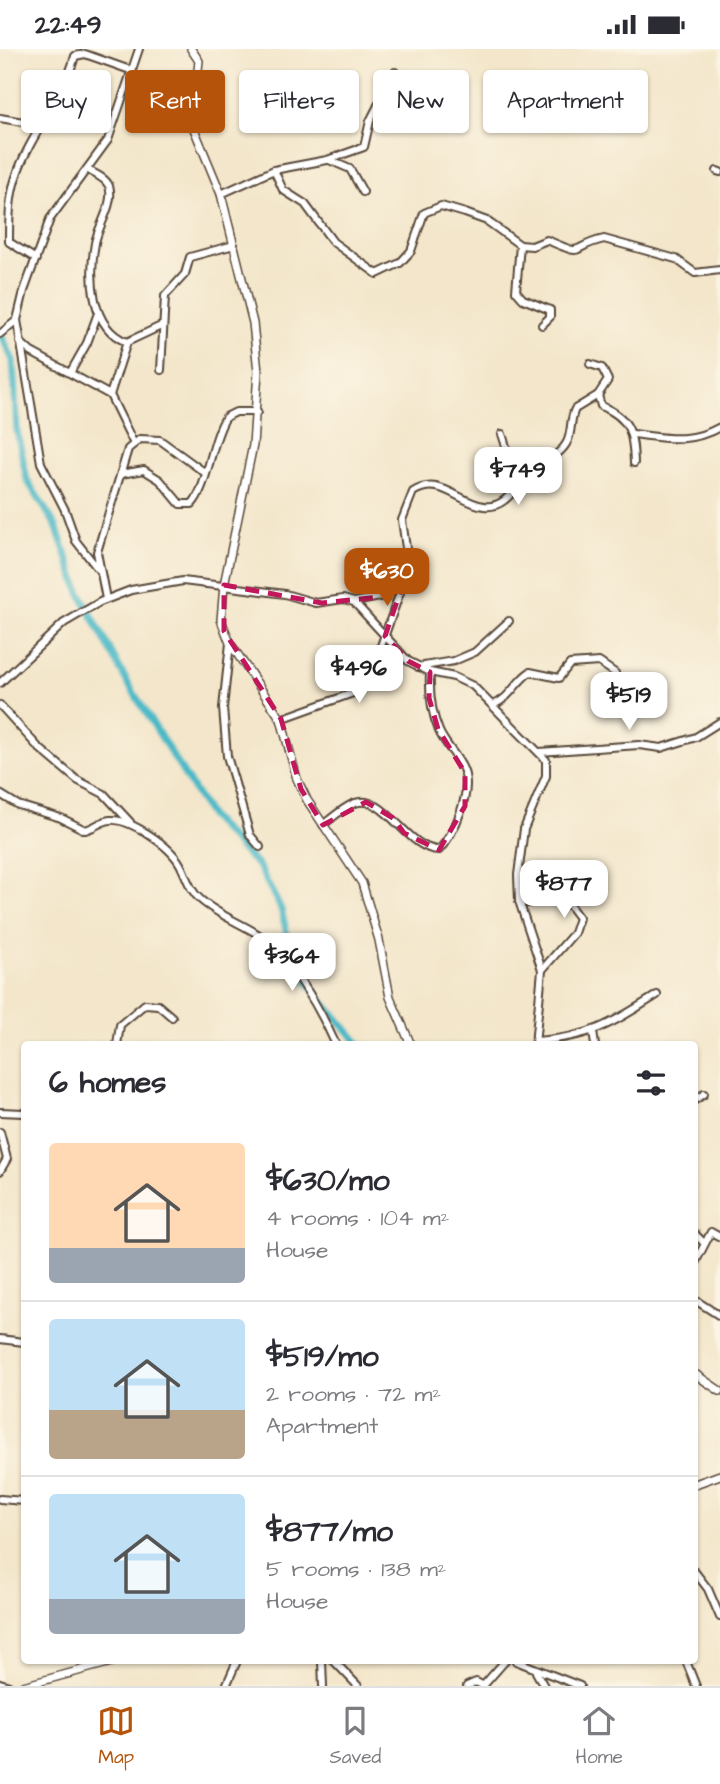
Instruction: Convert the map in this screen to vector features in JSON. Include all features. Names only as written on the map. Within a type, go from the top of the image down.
[{"type":"street","points":[[132,70],[139,49]]},
{"type":"street","points":[[191,49],[199,61],[192,124],[221,194],[253,323],[258,372],[257,412],[237,532],[224,585],[221,621],[230,643],[281,719],[301,789],[362,883],[379,940],[392,1005],[409,1041]]},
{"type":"street","points":[[71,70],[77,54],[85,54],[129,70]]},
{"type":"street","points":[[98,569],[76,541],[65,510],[41,463],[17,320],[53,213],[89,170],[111,133],[125,92]]},
{"type":"street","points":[[221,194],[274,170],[327,160],[364,147],[373,115]]},
{"type":"street","points":[[0,118],[21,122]]},
{"type":"street","points":[[36,259],[9,241],[9,213],[15,180],[37,133]]},
{"type":"street","points":[[327,160],[350,169],[363,192]]},
{"type":"street","points":[[89,170],[106,181],[110,194],[95,243],[93,283],[98,313],[113,334],[127,342]]},
{"type":"street","points":[[274,170],[286,193],[304,204],[332,241],[371,272],[385,272],[400,263],[419,236],[424,213],[441,206],[482,218],[520,245],[532,246],[547,240],[573,252],[604,239],[682,261],[695,273],[720,271]]},
{"type":"street","points":[[161,370],[161,326],[165,296],[185,274],[190,257],[234,245]]},
{"type":"street","points":[[520,245],[516,291],[523,299],[550,310],[550,317],[542,325]]},
{"type":"street","points":[[70,373],[88,343],[98,313]]},
{"type":"street","points":[[0,334],[17,320]]},
{"type":"street","points":[[110,395],[127,342],[161,326]]},
{"type":"street","points":[[20,342],[110,395],[134,444]]},
{"type":"street","points":[[281,719],[340,699],[361,687],[376,663],[404,580],[407,555],[402,520],[413,492],[420,488],[443,488],[475,503],[490,506],[514,492],[526,476],[567,443],[575,409],[598,395],[608,380],[602,368],[590,364]]},
{"type":"street","points":[[598,395],[601,406],[619,417],[632,434],[634,463]]},
{"type":"street","points":[[121,474],[134,469],[144,470],[160,480],[180,505],[186,506],[200,494],[204,472],[226,417],[236,412],[257,412]]},
{"type":"street","points":[[632,434],[673,440],[696,439],[720,427]]},
{"type":"street","points":[[502,434],[510,449],[511,462],[526,476]]},
{"type":"street","points":[[103,600],[97,552],[124,457],[134,444],[140,439],[160,440],[204,472]]},
{"type":"street","points":[[0,683],[56,629],[77,614],[103,600],[155,584],[183,581],[224,585],[285,594],[316,603],[338,599],[354,602],[380,597],[404,580]]},
{"type":"street","points":[[354,602],[403,656],[430,672],[462,680],[493,705],[539,752],[548,767],[524,829],[517,875],[519,901],[542,970],[536,1041]]},
{"type":"street","points":[[418,667],[454,661],[475,652],[509,621]]},
{"type":"street","points":[[230,643],[223,708],[227,755],[250,835],[260,846]]},
{"type":"street","points":[[493,705],[506,699],[517,680],[530,672],[559,677],[570,664],[599,662],[615,673]]},
{"type":"street","points":[[323,825],[349,806],[366,802],[382,810],[404,833],[428,848],[439,850],[444,845],[464,806],[465,773],[438,729],[429,698],[430,672]]},
{"type":"street","points":[[0,705],[38,747],[77,780],[104,794],[132,824],[179,862],[188,884],[200,900],[258,934],[275,950],[314,1000],[334,1041]]},
{"type":"street","points":[[539,752],[639,745],[661,748],[696,737],[720,722]]},
{"type":"street","points":[[0,793],[19,805],[61,818],[85,831],[109,821],[132,824]]},
{"type":"street","points":[[519,901],[528,903],[555,896],[563,897],[579,918],[573,933],[542,970]]},
{"type":"street","points":[[547,1041],[593,1033],[611,1025],[657,995]]},
{"type":"street","points":[[118,1041],[120,1025],[145,1004],[158,1005],[172,1017]]},
{"type":"street","points":[[593,1033],[594,1041]]},
{"type":"street","points":[[698,1098],[704,1094]]},
{"type":"street","points":[[0,1112],[21,1113]]},
{"type":"street","points":[[0,1132],[7,1159],[0,1171]]},
{"type":"street","points":[[698,1255],[711,1232],[720,1237]]},
{"type":"street","points":[[698,1237],[703,1242]]},
{"type":"street","points":[[698,1302],[720,1316]]},
{"type":"street","points":[[0,1339],[21,1342]]},
{"type":"street","points":[[698,1376],[720,1391]]},
{"type":"street","points":[[698,1483],[720,1475]]},
{"type":"street","points":[[0,1499],[21,1501]]},
{"type":"street","points":[[698,1576],[708,1589],[720,1617]]},
{"type":"street","points":[[23,1686],[104,1664]]},
{"type":"street","points":[[226,1686],[236,1664]]},
{"type":"street","points":[[322,1664],[323,1686]]},
{"type":"street","points":[[337,1664],[358,1686]]},
{"type":"street","points":[[467,1686],[476,1682],[483,1686],[502,1664]]},
{"type":"street","points":[[522,1664],[556,1682],[580,1686]]},
{"type":"street","points":[[687,1664],[696,1686]]},
{"type":"street","points":[[535,1671],[544,1686]]},
{"type":"street","points":[[0,1683],[9,1686]]},
{"type":"highlighted area","points":[[404,581],[385,636],[408,661],[430,672],[429,698],[438,729],[465,773],[465,806],[439,850],[404,833],[393,818],[366,802],[323,825],[301,789],[281,719],[224,631],[224,585],[322,603],[380,597]]},
{"type":"waterway","points":[[0,333],[13,360],[17,431],[27,480],[56,526],[80,593],[126,680],[211,818],[259,867],[281,909],[295,968],[357,1041]]}]
